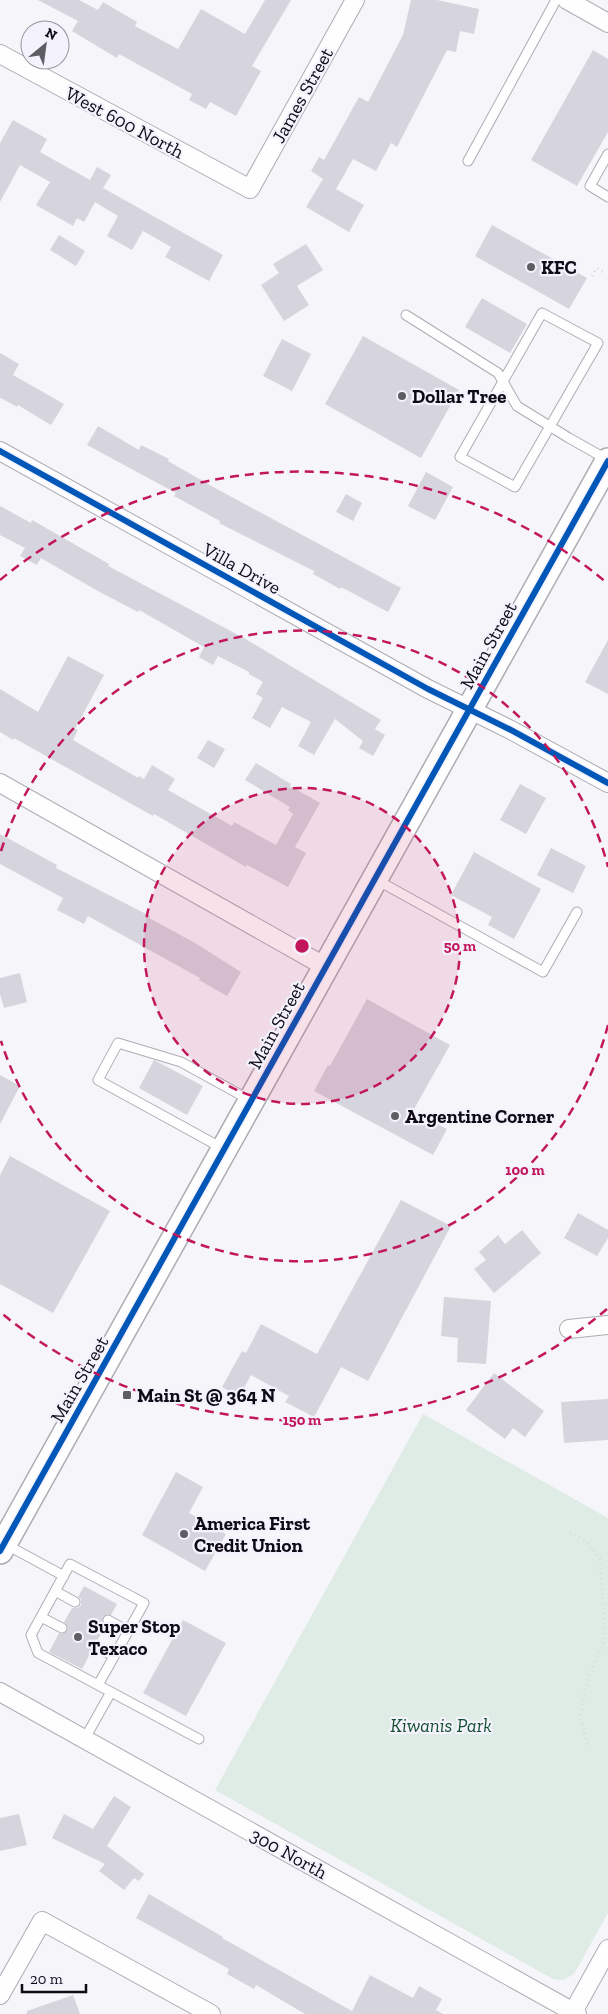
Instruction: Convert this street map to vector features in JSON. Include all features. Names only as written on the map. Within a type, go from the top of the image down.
[{"type":"main road","name":"Main Street","points":[[2,1548],[608,461]]},
{"type":"street","name":"James Street","points":[[250,189],[355,0]]},
{"type":"street","points":[[567,0],[608,23]]},
{"type":"street","name":"West 600 North","points":[[0,54],[250,189]]},
{"type":"street","name":"Villa Drive","points":[[0,451],[425,687],[608,783]]},
{"type":"street","points":[[0,783],[326,967]]},
{"type":"street","points":[[570,1329],[608,1326]]},
{"type":"street","name":"300 North","points":[[0,1692],[575,2013]]},
{"type":"street","points":[[0,1995],[42,1921],[210,2014]]},
{"type":"street","points":[[575,2013],[608,1949]]},
{"type":"lane","points":[[468,162],[556,0]]},
{"type":"lane","points":[[608,154],[590,186],[608,197]]},
{"type":"lane","points":[[542,312],[598,343],[515,487],[460,458],[503,382],[542,312]]},
{"type":"lane","points":[[406,315],[498,373],[518,406],[608,461]]},
{"type":"lane","points":[[375,879],[543,972],[577,912]]},
{"type":"lane","points":[[224,1149],[98,1080],[118,1044],[181,1062],[251,1101]]},
{"type":"lane","points":[[2,1548],[64,1576]]},
{"type":"lane","points":[[98,1685],[144,1603],[70,1564],[31,1635],[38,1653],[199,1739]]},
{"type":"lane","points":[[55,1591],[75,1602]]},
{"type":"lane","points":[[41,1616],[62,1628]]},
{"type":"lane","points":[[108,1620],[128,1631]]},
{"type":"lane","points":[[94,1646],[114,1656]]},
{"type":"lane","points":[[84,1740],[111,1692]]},
{"type":"path","points":[[592,276],[597,268],[603,272]]},
{"type":"path","points":[[570,1533],[586,1541],[600,1559],[604,1640],[586,1682],[580,1717],[589,1748]]},
{"type":"green space","name":"Kiwanis Park","points":[[423,1414],[608,1518],[608,1913],[574,1974],[563,1980],[553,1979],[215,1790]]},
{"type":"building","points":[[38,0],[79,0],[98,10],[103,2],[137,22],[135,26],[178,49],[201,9],[245,34],[265,0],[291,0],[252,66],[261,71],[236,116],[210,102],[206,109],[189,100],[192,94],[119,54],[117,58],[72,31],[78,21]]},
{"type":"building","points":[[411,0],[437,0],[479,9],[474,34],[460,31],[456,52],[447,50],[397,147],[391,143],[376,171],[353,159],[336,189],[364,205],[349,232],[306,207],[323,179],[311,171],[319,157],[324,160],[359,97],[368,102],[403,35]]},
{"type":"building","points":[[593,50],[608,59],[608,132],[577,186],[531,160]]},
{"type":"building","points":[[13,120],[47,139],[40,152],[90,180],[97,167],[111,175],[103,188],[223,255],[209,281],[165,257],[171,247],[143,231],[132,250],[107,236],[118,216],[95,202],[84,222],[77,218],[73,226],[36,205],[50,182],[20,165],[0,202],[0,143]]},
{"type":"building","name":"KFC","points":[[492,225],[587,278],[569,309],[475,256]]},
{"type":"building","points":[[59,235],[85,251],[76,266],[50,250]]},
{"type":"building","points":[[306,244],[323,270],[297,286],[309,305],[284,321],[261,285],[279,273],[273,264]]},
{"type":"building","points":[[482,298],[527,324],[510,353],[465,327]]},
{"type":"building","points":[[363,336],[459,390],[421,458],[325,404]]},
{"type":"building","points":[[282,339],[311,354],[292,391],[263,376]]},
{"type":"building","points":[[0,353],[19,364],[13,375],[64,404],[51,425],[18,405],[17,407],[0,399]]},
{"type":"building","points":[[98,426],[139,450],[141,445],[169,459],[168,461],[215,488],[401,588],[388,612],[341,587],[340,589],[313,574],[314,571],[219,523],[220,521],[174,496],[176,493],[87,445]]},
{"type":"building","points":[[426,472],[453,487],[435,520],[408,506]]},
{"type":"building","points":[[346,494],[362,503],[353,521],[336,512]]},
{"type":"building","points":[[0,506],[31,523],[32,520],[109,564],[108,566],[244,638],[381,720],[375,729],[385,735],[373,756],[359,748],[363,741],[335,719],[314,755],[298,746],[311,722],[282,707],[270,728],[252,718],[263,698],[256,694],[263,682],[249,674],[249,672],[218,656],[213,665],[199,657],[204,647],[139,610],[138,612],[96,590],[41,558],[37,565],[20,556],[25,548],[0,535]]},
{"type":"building","points":[[608,640],[608,694],[585,682]]},
{"type":"building","points":[[68,656],[104,675],[75,729],[78,730],[73,740],[138,778],[139,776],[144,779],[152,765],[175,779],[168,790],[232,826],[234,822],[276,845],[293,814],[288,810],[290,807],[245,780],[256,763],[320,803],[295,847],[306,853],[288,887],[247,865],[246,867],[154,814],[153,816],[0,732],[0,689],[38,712]]},
{"type":"building","points":[[208,740],[225,749],[214,768],[197,758]]},
{"type":"building","points":[[520,784],[546,798],[526,834],[500,820]]},
{"type":"building","points":[[0,834],[57,865],[56,868],[150,916],[149,918],[195,943],[241,972],[227,996],[199,980],[200,978],[88,916],[84,924],[57,910],[63,898],[0,864]]},
{"type":"building","points":[[551,848],[586,866],[573,893],[537,875]]},
{"type":"building","points":[[474,852],[541,889],[514,939],[488,925],[492,917],[451,895]]},
{"type":"building","points":[[20,973],[27,1002],[4,1008],[0,994],[0,978]]},
{"type":"building","points":[[367,999],[450,1045],[413,1111],[447,1129],[433,1155],[314,1091]]},
{"type":"building","points":[[154,1060],[203,1086],[187,1115],[139,1088]]},
{"type":"building","points":[[0,1075],[20,1086],[0,1124]]},
{"type":"building","points":[[10,1156],[110,1211],[53,1313],[0,1284],[0,1175]]},
{"type":"building","points":[[401,1200],[451,1226],[368,1381],[341,1367],[314,1417],[285,1402],[289,1396],[251,1375],[239,1397],[222,1387],[242,1351],[246,1353],[261,1324],[317,1354]]},
{"type":"building","points":[[578,1213],[608,1230],[608,1238],[597,1256],[564,1238]]},
{"type":"building","points":[[522,1230],[541,1253],[494,1293],[474,1269],[486,1260],[479,1252],[498,1235],[505,1244]]},
{"type":"building","points":[[444,1297],[491,1301],[486,1364],[457,1362],[458,1338],[441,1336]]},
{"type":"building","points":[[494,1373],[544,1411],[525,1437],[513,1428],[505,1439],[466,1410]]},
{"type":"building","points":[[608,1399],[608,1440],[564,1443],[561,1402]]},
{"type":"building","name":"America First Credit Union","points":[[176,1472],[203,1487],[189,1513],[226,1534],[205,1571],[142,1535]]},
{"type":"building","name":"Super Stop Texaco","points":[[84,1586],[117,1604],[111,1615],[107,1614],[103,1617],[102,1621],[105,1626],[97,1641],[93,1640],[89,1643],[88,1647],[91,1652],[82,1669],[49,1652],[59,1633],[63,1634],[67,1631],[68,1627],[64,1622],[72,1608],[78,1608],[81,1605],[81,1599],[78,1597]]},
{"type":"building","points":[[183,1620],[226,1643],[186,1716],[143,1693]]},
{"type":"building","points":[[114,1796],[131,1807],[107,1846],[144,1874],[139,1881],[134,1878],[124,1890],[99,1871],[105,1864],[52,1838],[64,1814],[93,1829]]},
{"type":"building","points":[[19,1814],[27,1845],[0,1851],[0,1818]]},
{"type":"building","points":[[149,1894],[222,1938],[352,2011],[370,1975],[413,1998],[419,1986],[442,1999],[436,2010],[443,2014],[305,2014],[256,1985],[254,1989],[227,1974],[229,1969],[136,1918]]},
{"type":"building","points":[[73,1995],[80,2014],[27,2014],[27,2011]]},
{"type":"cycle path","points":[[0,451],[428,689],[509,729],[608,783]]},
{"type":"cycle path","points":[[0,1551],[608,461]]},
{"type":"place","name":"KFC","points":[[531,267]]},
{"type":"place","name":"Dollar Tree","points":[[402,396]]},
{"type":"place","name":"Argentine Corner","points":[[395,1116]]},
{"type":"place","name":"Main St @ 364 N","points":[[127,1395]]},
{"type":"place","name":"America First Credit Union","points":[[184,1534]]},
{"type":"place","name":"Super Stop Texaco","points":[[78,1637]]}]
